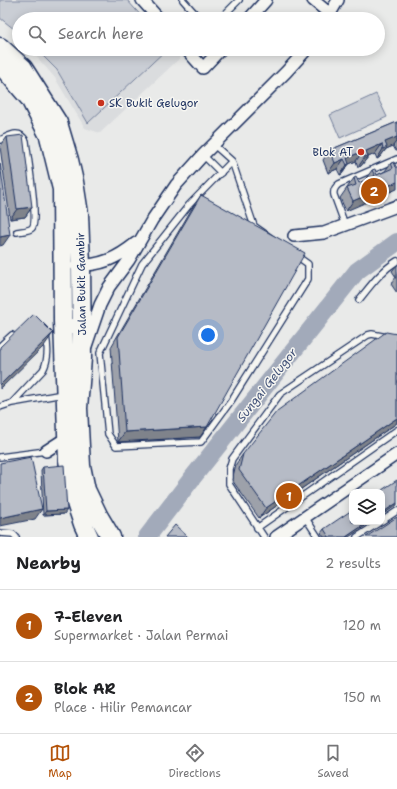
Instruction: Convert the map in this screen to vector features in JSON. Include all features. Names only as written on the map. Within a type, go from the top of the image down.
[{"type":"main road","name":"Jalan Bukit Gambir","points":[[0,47],[23,68],[58,123],[69,160],[79,214],[82,358],[78,408],[81,466],[86,490],[111,537]]},
{"type":"main road","name":"Jalan Bukit Gambir","points":[[0,64],[30,99],[49,136],[62,189],[62,267],[68,460],[75,500],[84,533]]},
{"type":"street","points":[[142,0],[153,12]]},
{"type":"street","points":[[255,12],[266,0]]},
{"type":"street","points":[[313,0],[325,12]]},
{"type":"street","points":[[331,12],[338,0]]},
{"type":"street","points":[[192,56],[203,68],[214,56]]},
{"type":"street","points":[[82,358],[100,305],[109,287],[129,260],[152,220],[176,185],[203,155],[301,56]]},
{"type":"street","points":[[294,236],[324,233],[397,206]]},
{"type":"street","points":[[62,267],[97,264],[108,261],[122,254],[143,237]]},
{"type":"street","points":[[46,451],[67,436]]},
{"type":"street","points":[[46,451],[58,454],[68,460]]},
{"type":"street","points":[[276,537],[397,454]]},
{"type":"lane","points":[[183,0],[194,12]]},
{"type":"lane","points":[[227,12],[239,0]]},
{"type":"lane","points":[[0,140],[14,133],[18,133],[24,137],[26,141],[33,194],[34,222],[33,227],[30,229],[17,232]]},
{"type":"lane","points":[[214,145],[232,161],[254,226],[308,264],[308,279],[231,401],[201,442],[116,446],[108,434],[100,353],[142,264],[189,205],[232,161]]},
{"type":"lane","points":[[203,155],[221,173]]},
{"type":"lane","points":[[345,225],[334,195],[335,187],[397,159]]},
{"type":"lane","points":[[359,300],[375,278],[397,261]]},
{"type":"lane","points":[[12,403],[46,366],[48,349],[46,335],[42,328]]},
{"type":"lane","points":[[0,346],[17,330]]},
{"type":"lane","points":[[264,537],[229,484],[228,469],[232,459],[280,394],[368,335],[372,334],[397,339]]},
{"type":"lane","points":[[0,407],[12,403],[66,393]]},
{"type":"lane","points":[[257,528],[397,430]]},
{"type":"lane","points":[[0,457],[46,451]]},
{"type":"lane","points":[[385,518],[397,511]]},
{"type":"lane","points":[[305,517],[318,537]]},
{"type":"lane","points":[[357,537],[375,525]]},
{"type":"lane","points":[[0,533],[12,534],[16,537]]},
{"type":"shaded area","points":[[0,0],[127,0],[138,12],[12,12],[12,27],[0,18]]},
{"type":"shaded area","name":"SK Bukit Gelugor","points":[[36,56],[181,57],[100,133],[85,128],[55,78]]},
{"type":"shaded area","points":[[43,56],[160,56],[88,123],[57,70]]},
{"type":"shaded area","points":[[376,94],[387,117],[340,138],[330,115]]},
{"type":"building","points":[[397,122],[397,137],[385,142],[387,147],[383,149],[382,144],[366,151],[368,156],[365,157],[363,151],[347,158],[349,164],[347,165],[344,159],[335,163],[330,150]]},
{"type":"building","points":[[23,135],[32,207],[17,209],[7,137]]},
{"type":"building","points":[[394,162],[397,167],[397,182],[353,201],[347,188],[356,185],[354,178],[356,177],[359,183],[375,176],[372,170],[375,169],[377,175],[393,168],[391,163]]},
{"type":"building","points":[[0,163],[10,235],[0,237]]},
{"type":"building","points":[[201,195],[305,253],[207,427],[125,432],[118,337]]},
{"type":"building","points":[[34,314],[53,333],[0,385],[0,347]]},
{"type":"building","points":[[386,332],[397,334],[397,418],[266,508],[239,470],[243,454],[277,411]]},
{"type":"building","points":[[31,457],[42,509],[0,518],[0,463]]},
{"type":"building","points":[[64,465],[67,510],[46,511],[43,467]]},
{"type":"building","points":[[397,480],[397,503],[385,511],[385,489],[384,489]]},
{"type":"building","points":[[349,512],[349,525],[364,525],[346,537],[329,537],[324,529]]},
{"type":"building","points":[[397,517],[397,537],[366,537],[385,525]]},
{"type":"building","points":[[175,525],[188,537],[165,537]]},
{"type":"waterway","name":"Sungai Gelugor","points":[[147,537],[357,271],[397,242]]},
{"type":"place","name":"SK Bukit Gelugor","points":[[101,103]]},
{"type":"place","name":"Blok AT","points":[[361,152]]},
{"type":"place","name":"Blok AR","points":[[374,191]]},
{"type":"place","name":"7-Eleven","points":[[289,496]]}]
